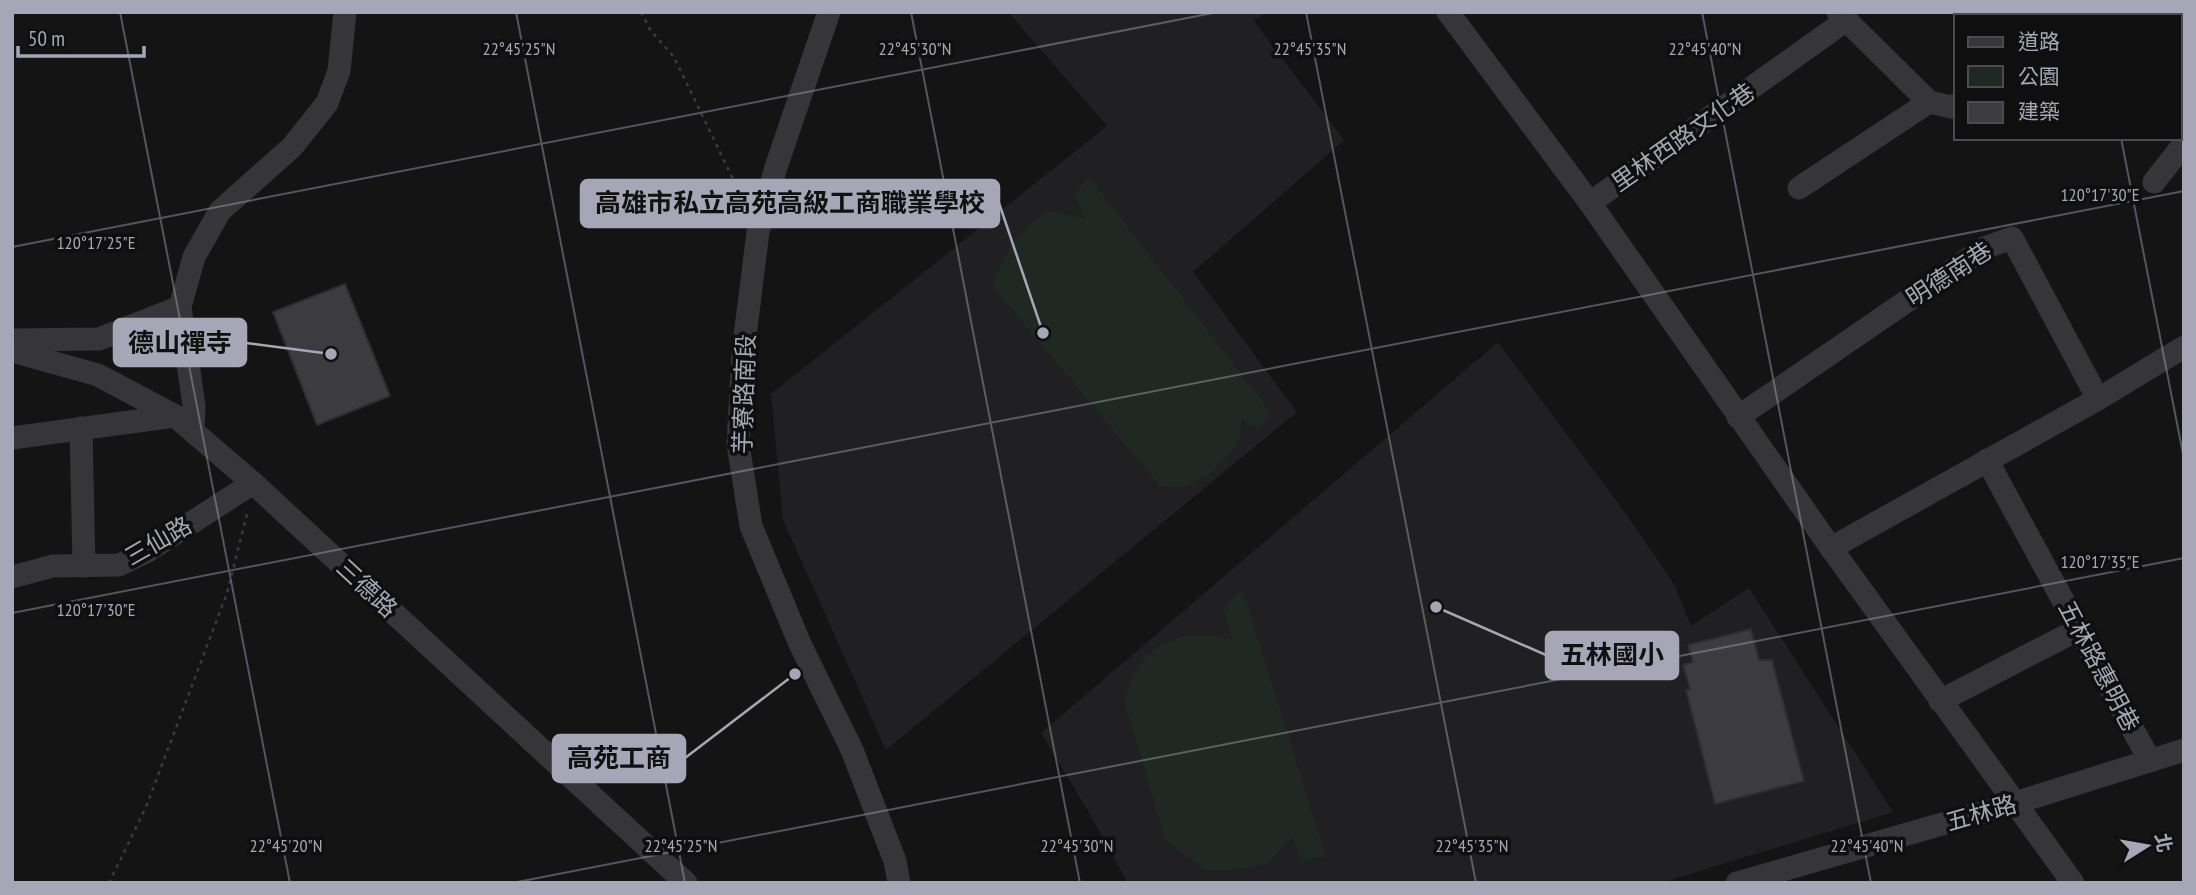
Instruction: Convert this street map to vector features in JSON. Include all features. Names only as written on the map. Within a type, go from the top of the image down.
[{"type":"street","points":[[192,431],[194,406],[180,307],[194,257],[220,211],[292,147],[327,103],[339,71],[345,12]]},
{"type":"street","name":"芋寮路南段","points":[[829,12],[776,167],[758,232],[743,352],[738,444],[751,526],[800,644],[852,750],[895,861],[899,883]]},
{"type":"street","points":[[1448,12],[1590,203],[1831,548],[2073,883]]},
{"type":"street","points":[[1841,17],[1929,102],[1951,107],[1954,105]]},
{"type":"street","name":"里林西路文化巷","points":[[1590,203],[1841,17]]},
{"type":"street","points":[[1799,188],[1929,102]]},
{"type":"street","points":[[2154,182],[2184,144]]},
{"type":"street","name":"明德南巷","points":[[1738,417],[1984,248],[2012,238],[2098,399]]},
{"type":"street","points":[[12,340],[99,339],[180,307]]},
{"type":"street","points":[[1831,548],[2098,399],[2184,347]]},
{"type":"street","name":"三德路","points":[[12,351],[98,375],[175,416],[253,483],[685,883]]},
{"type":"street","points":[[12,438],[175,416]]},
{"type":"street","points":[[81,428],[84,566]]},
{"type":"street","name":"五林路惠明巷","points":[[1987,460],[2150,761]]},
{"type":"street","name":"三仙路","points":[[12,577],[53,566],[119,565],[253,483]]},
{"type":"street","points":[[1940,701],[2078,629]]},
{"type":"street","name":"五林路","points":[[1737,883],[2015,803],[2184,750]]},
{"type":"path","points":[[641,12],[651,31],[674,57],[758,232]]},
{"type":"path","points":[[109,883],[146,807],[227,593],[246,522],[253,483]]},
{"type":"shaded area","points":[[1266,12],[1254,21],[1344,140],[1193,272],[1297,412],[886,750],[783,520],[771,394],[1107,126],[1010,14]]},
{"type":"shaded area","points":[[1498,342],[1621,507],[1674,584],[1691,626],[1749,588],[1893,812],[1661,883],[1128,883],[1041,733]]},
{"type":"green space","points":[[1089,177],[1272,414],[1258,430],[1242,418],[1238,444],[1212,472],[1186,487],[1160,486],[992,286],[1013,243],[1037,219],[1049,211],[1085,219],[1074,194]]},
{"type":"green space","points":[[1243,591],[1326,857],[1301,859],[1292,838],[1267,864],[1234,870],[1205,870],[1165,840],[1125,703],[1131,679],[1144,658],[1160,645],[1182,636],[1205,635],[1232,639],[1223,606]]},
{"type":"building","points":[[2077,12],[2110,12],[2108,14]]},
{"type":"building","points":[[345,284],[390,396],[317,425],[273,312]]},
{"type":"building","points":[[1751,629],[1759,660],[1772,660],[1804,781],[1715,804],[1686,690],[1690,689],[1683,665],[1693,662],[1688,645]]},
{"type":"place","name":"高雄市私立高苑高級工商職業學校","points":[[1043,333]]},
{"type":"place","name":"德山禪寺","points":[[331,354]]},
{"type":"place","name":"五林國小","points":[[1436,607]]},
{"type":"place","name":"高苑工商","points":[[795,674]]}]
